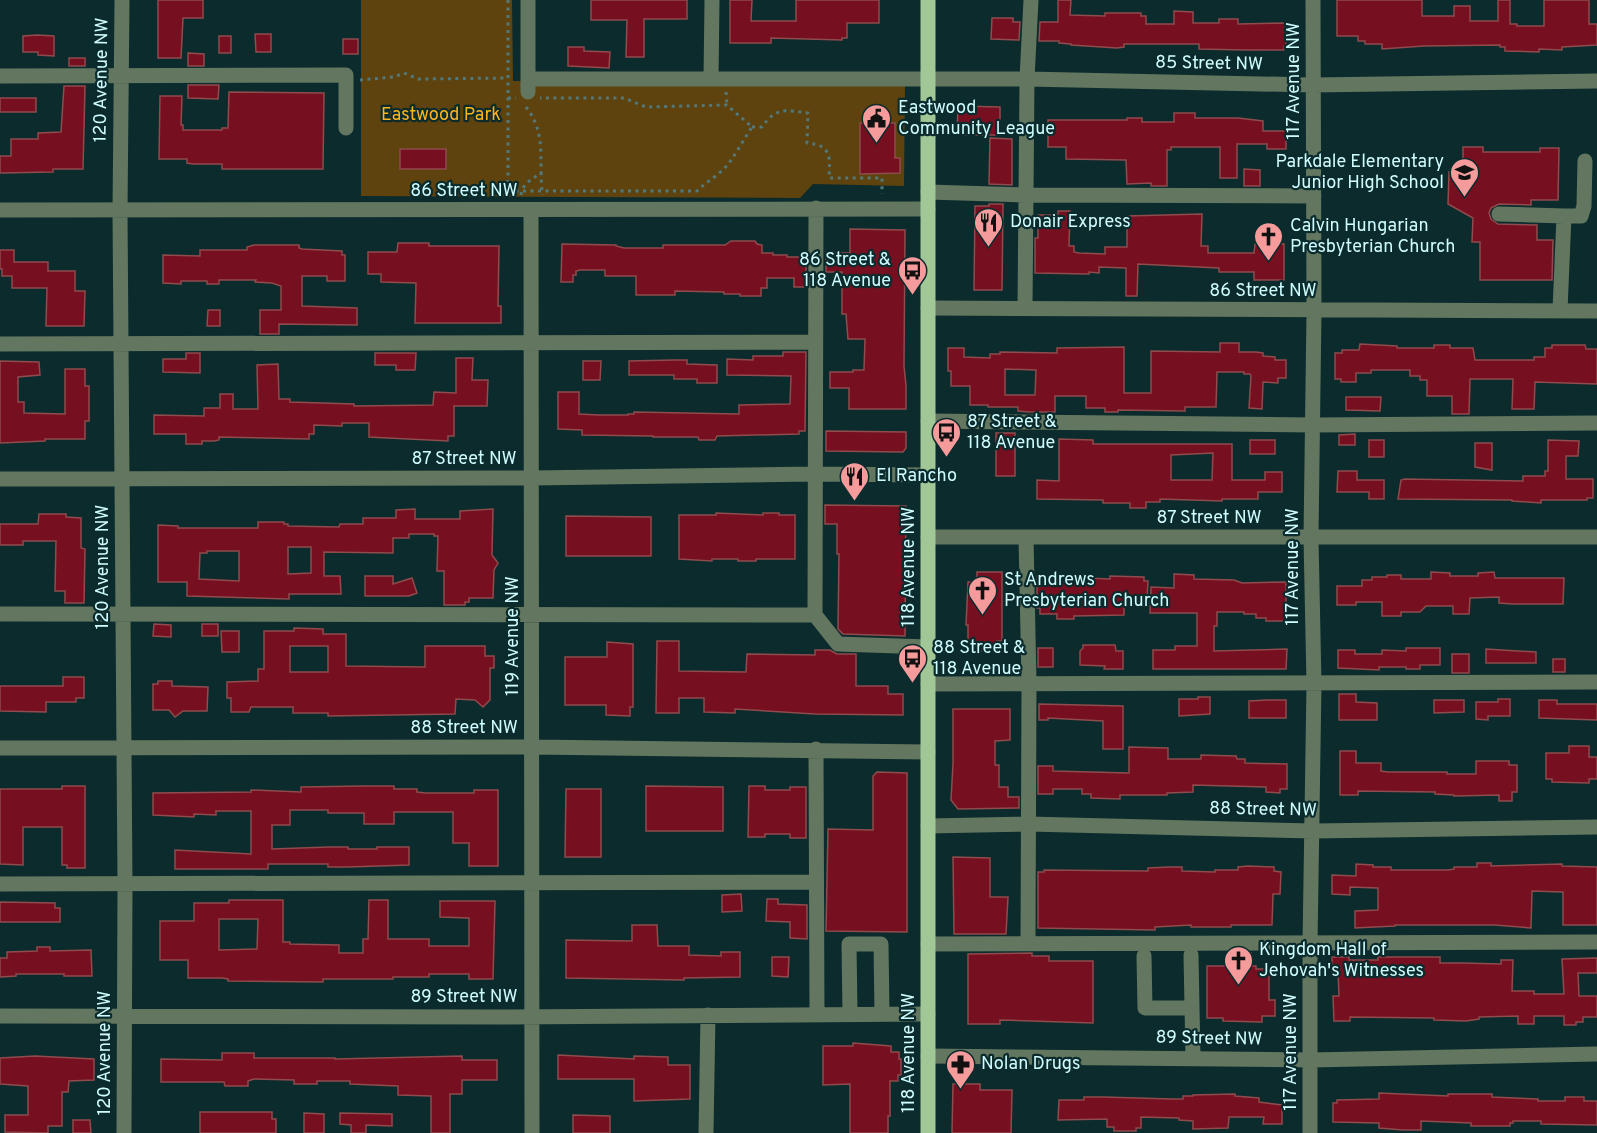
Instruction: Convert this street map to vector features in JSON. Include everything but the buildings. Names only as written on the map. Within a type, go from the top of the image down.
[{"type":"main road","name":"118 Avenue NW","points":[[928,0],[928,1133]]},
{"type":"street","name":"120 Avenue NW","points":[[123,0],[120,211],[124,613],[124,1133]]},
{"type":"street","points":[[527,92],[528,0]]},
{"type":"street","points":[[711,79],[712,0]]},
{"type":"street","points":[[1025,308],[1031,0]]},
{"type":"street","name":"117 Avenue NW","points":[[1310,1133],[1314,684],[1311,538],[1314,311],[1313,0]]},
{"type":"street","points":[[0,76],[346,75],[346,128]]},
{"type":"street","name":"85 Street NW","points":[[527,92],[711,79],[1028,79],[1312,85],[1597,81]]},
{"type":"street","points":[[1499,214],[1581,216],[1584,206],[1585,161]]},
{"type":"street","points":[[928,192],[1027,195],[1314,196]]},
{"type":"street","points":[[816,208],[815,615],[838,644],[928,647]]},
{"type":"street","name":"86 Street NW","points":[[0,210],[928,209]]},
{"type":"street","name":"119 Avenue NW","points":[[531,210],[532,1133]]},
{"type":"street","points":[[1560,310],[1564,216]]},
{"type":"street","name":"86 Street NW","points":[[928,308],[1597,311]]},
{"type":"street","points":[[0,344],[815,342]]},
{"type":"street","points":[[928,421],[1313,425],[1597,423]]},
{"type":"street","name":"87 Street NW","points":[[0,479],[928,475]]},
{"type":"street","name":"87 Street NW","points":[[928,537],[1597,537]]},
{"type":"street","points":[[1026,537],[1029,683],[1028,943]]},
{"type":"street","points":[[0,614],[815,615]]},
{"type":"street","points":[[928,684],[1597,682]]},
{"type":"street","name":"88 Street NW","points":[[0,748],[532,747],[928,752]]},
{"type":"street","points":[[816,749],[817,1014]]},
{"type":"street","name":"88 Street NW","points":[[928,826],[1028,824],[1313,831],[1597,827]]},
{"type":"street","points":[[0,884],[816,882]]},
{"type":"street","points":[[928,944],[1597,942]]},
{"type":"street","points":[[850,1014],[849,944],[880,944],[882,1014]]},
{"type":"street","points":[[1191,955],[1193,1058]]},
{"type":"street","points":[[1144,956],[1144,1008],[1192,1008]]},
{"type":"street","name":"89 Street NW","points":[[0,1016],[928,1014]]},
{"type":"street","points":[[706,1133],[708,1015]]},
{"type":"street","name":"89 Street NW","points":[[928,1056],[1311,1060],[1597,1054]]},
{"type":"path","points":[[508,0],[508,210]]},
{"type":"path","points":[[346,81],[394,77],[404,73],[418,79],[508,78]]},
{"type":"path","points":[[508,98],[527,92],[624,98],[646,107],[728,105],[752,127],[762,127],[772,114],[778,111],[808,113],[807,143],[819,144],[825,148],[829,157],[830,178],[882,178],[882,208]]},
{"type":"path","points":[[534,116],[540,137],[541,173]]},
{"type":"path","points":[[508,191],[697,191],[729,164],[752,127]]},
{"type":"green space","name":"Eastwood Park","points":[[361,0],[512,0],[513,81],[905,84],[904,186],[813,184],[800,198],[361,196]]},
{"type":"place","name":"Eastwood Community League","points":[[877,144]]},
{"type":"place","name":"Parkdale Elementary Junior High School","points":[[1465,198]]},
{"type":"place","name":"Donair Express","points":[[989,248]]},
{"type":"place","name":"Calvin Hungarian Presbyterian Church","points":[[1269,262]]},
{"type":"place","name":"86 Street & 118 Avenue","points":[[912,296]]},
{"type":"place","name":"87 Street & 118 Avenue","points":[[946,458]]},
{"type":"place","name":"El Rancho","points":[[855,502]]},
{"type":"place","name":"St Andrews Presbyterian Church","points":[[983,616]]},
{"type":"place","name":"88 Street & 118 Avenue","points":[[912,684]]},
{"type":"place","name":"Kingdom Hall of Jehovah's Witnesses","points":[[1238,986]]},
{"type":"place","name":"Nolan Drugs","points":[[960,1090]]}]
